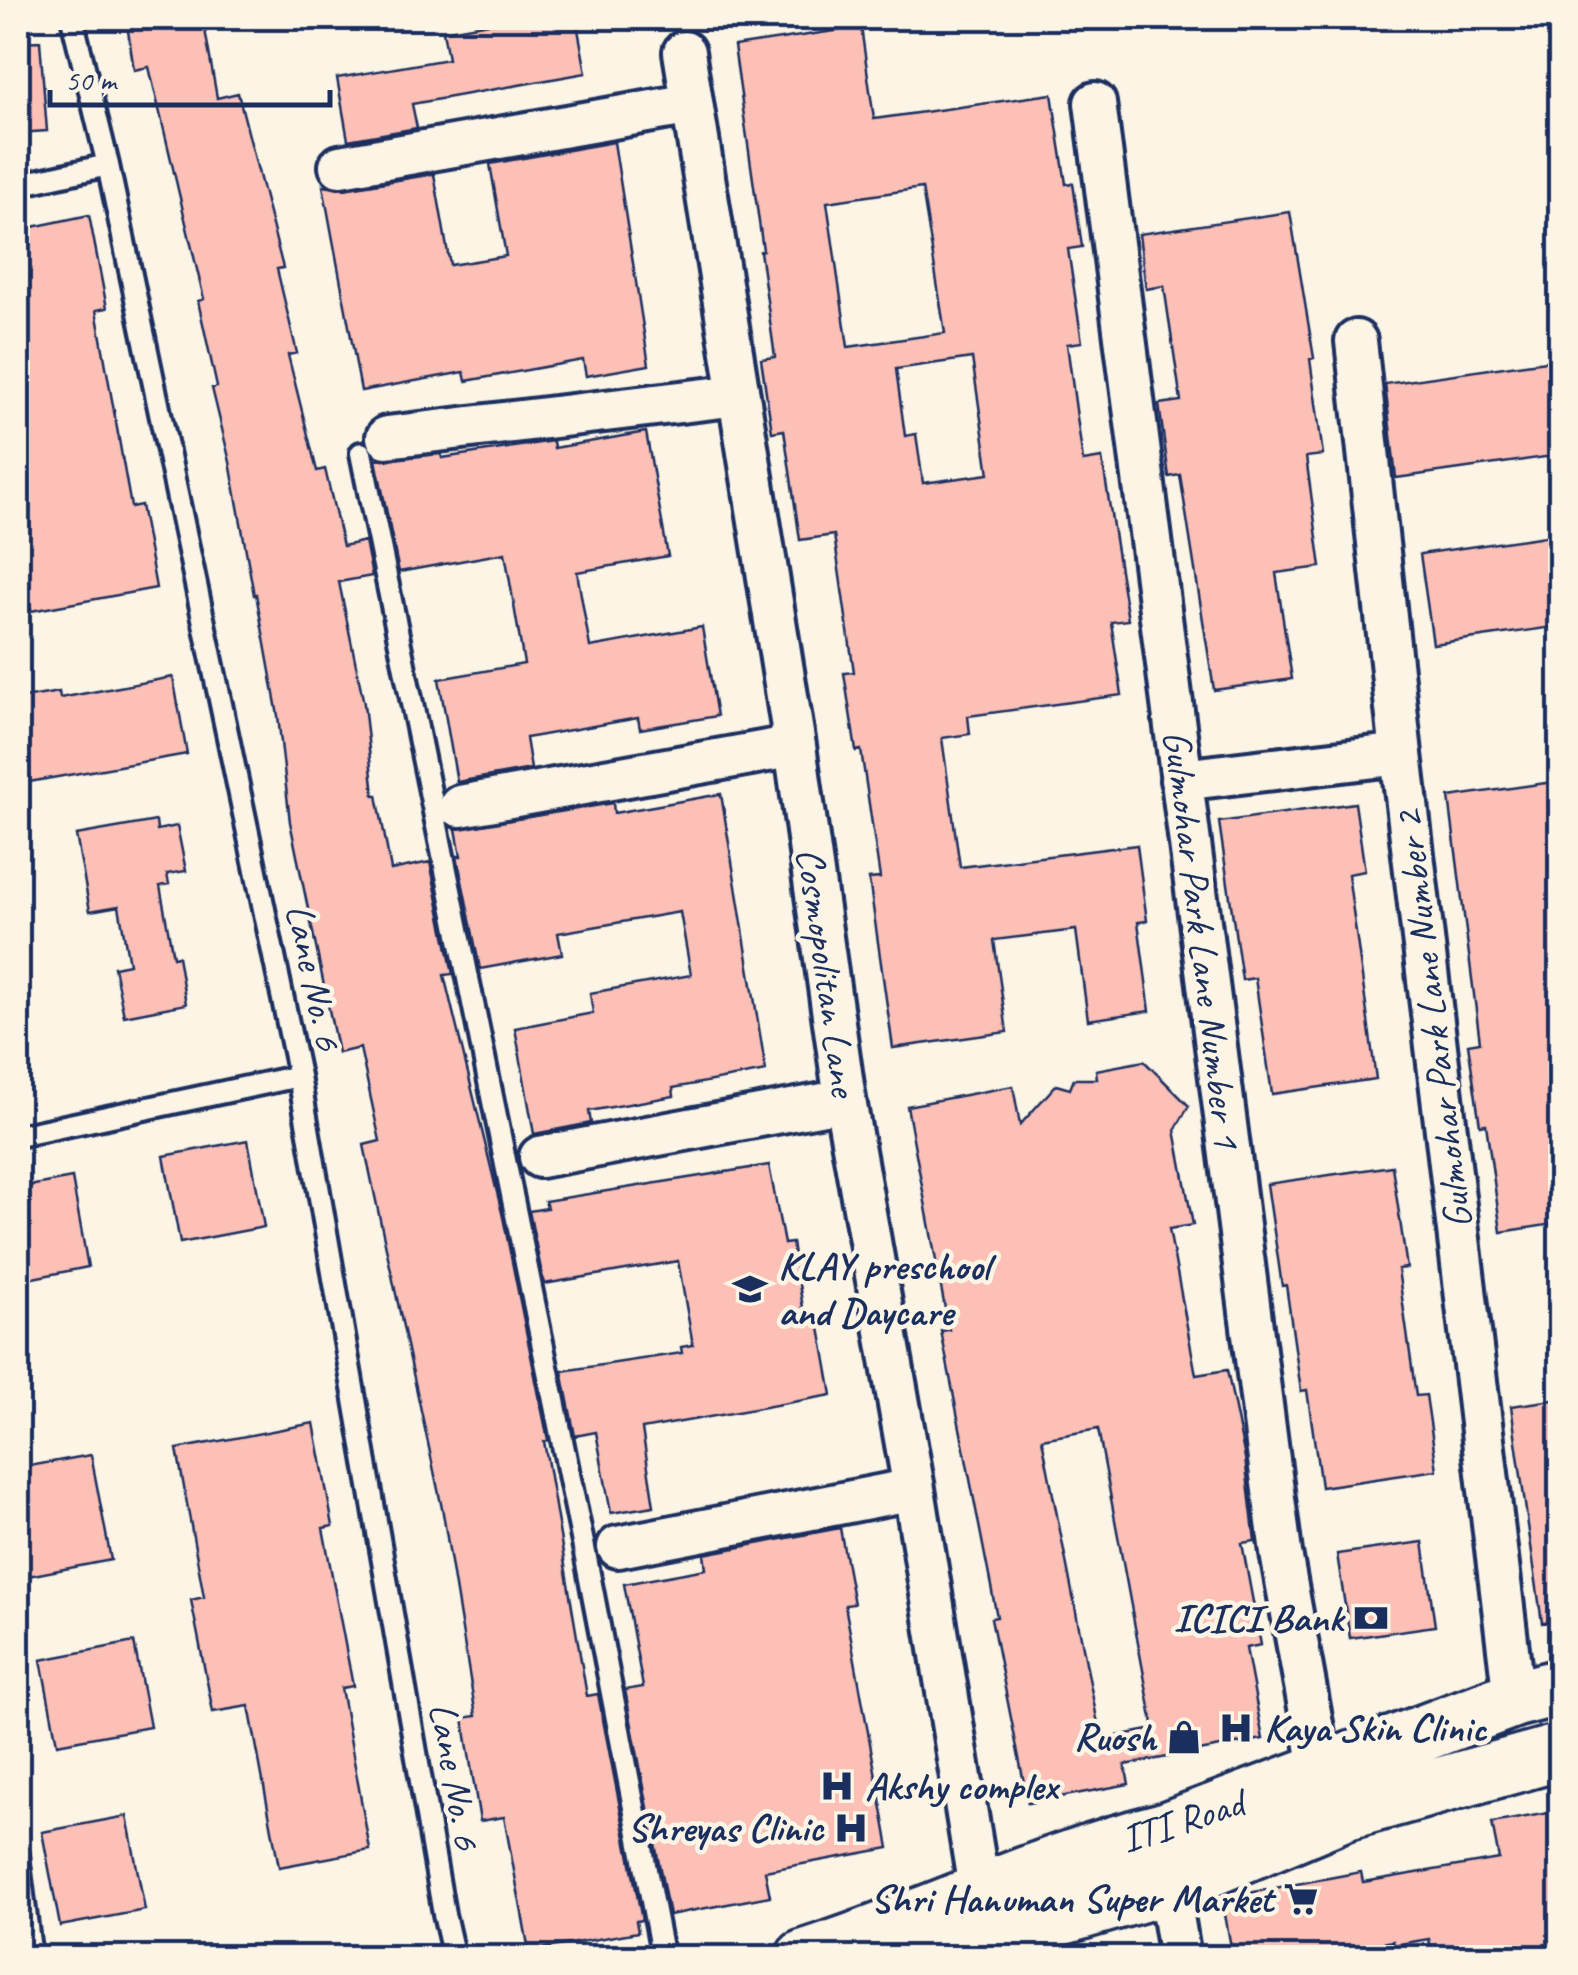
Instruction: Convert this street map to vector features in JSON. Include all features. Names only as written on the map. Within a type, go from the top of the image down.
[{"type":"main road","name":"ITI Road","points":[[982,1936],[1106,1845],[1164,1832],[1537,1693]]},
{"type":"main road","name":"ITI Road","points":[[804,1958],[851,1943],[982,1936],[1168,1886],[1346,1812],[1560,1752]]},
{"type":"street","name":"Cosmopolitan Lane","points":[[684,52],[795,746],[845,1100],[914,1490],[982,1936]]},
{"type":"street","points":[[340,166],[692,104]]},
{"type":"street","name":"Gulmohar Park Lane Number 1","points":[[1094,104],[1280,1553],[1321,1773]]},
{"type":"street","name":"Gulmohar Park Lane Number 2","points":[[1356,341],[1401,754],[1537,1693]]},
{"type":"street","points":[[374,445],[739,395]]},
{"type":"street","points":[[460,806],[795,746]]},
{"type":"street","points":[[1182,780],[1401,754]]},
{"type":"street","points":[[540,1157],[845,1100]]},
{"type":"street","points":[[618,1547],[914,1490]]},
{"type":"street","points":[[1168,1886],[1180,1958]]},
{"type":"lane","name":"Lane No. 6","points":[[72,18],[108,165],[299,1076],[454,1958]]},
{"type":"lane","points":[[18,185],[108,165]]},
{"type":"lane","points":[[374,445],[663,1958]]},
{"type":"lane","points":[[18,1136],[299,1076]]},
{"type":"lane","points":[[18,1855],[31,1958]]},
{"type":"building","points":[[126,18],[203,18],[217,98],[238,93],[283,268],[277,269],[297,353],[288,355],[317,471],[325,469],[343,546],[365,541],[372,576],[339,582],[364,704],[374,795],[391,870],[430,862],[453,974],[444,975],[503,1217],[548,1440],[544,1441],[587,1696],[598,1694],[642,1920],[636,1921],[638,1932],[529,1951],[504,1817],[480,1821],[463,1718],[476,1716],[443,1513],[364,1145],[380,1141],[360,1048],[338,1053],[290,822],[278,716],[256,594],[212,388],[217,387],[198,301],[204,299],[149,67],[134,70]]},
{"type":"building","points":[[517,18],[576,18],[586,73],[412,104],[417,128],[348,140],[337,78],[448,59],[443,31]]},
{"type":"building","points":[[861,27],[874,119],[1052,94],[1066,184],[1073,183],[1082,247],[1068,249],[1082,342],[1067,344],[1083,461],[1102,458],[1128,620],[1111,622],[1122,695],[968,716],[970,734],[942,738],[960,867],[1137,845],[1147,921],[1138,922],[1150,1011],[1088,1020],[1076,930],[994,940],[1007,1032],[893,1048],[869,879],[880,878],[861,750],[856,751],[844,673],[854,672],[834,535],[800,540],[784,430],[772,432],[761,359],[775,357],[734,46]],"holes":[[[922,188],[945,333],[848,347],[827,202]],[[972,358],[989,474],[923,483],[916,434],[905,436],[896,369]]]},
{"type":"building","points":[[40,41],[47,131],[18,133],[18,42]]},
{"type":"building","points":[[614,142],[649,365],[586,376],[583,360],[466,381],[464,372],[361,391],[323,186],[344,189],[434,174],[450,265],[506,256],[490,164]]},
{"type":"building","points":[[1290,212],[1314,358],[1310,359],[1323,455],[1306,457],[1321,567],[1276,573],[1292,679],[1214,690],[1180,475],[1169,477],[1159,404],[1181,401],[1164,286],[1146,289],[1139,234]]},
{"type":"building","points":[[89,215],[107,308],[96,310],[131,507],[141,505],[156,588],[31,611],[18,538],[18,230]]},
{"type":"building","points":[[1553,360],[1560,409],[1560,455],[1396,478],[1385,384]]},
{"type":"building","points":[[646,432],[668,556],[577,572],[590,647],[702,627],[717,716],[640,729],[638,718],[526,738],[531,769],[457,782],[439,679],[524,664],[505,553],[399,572],[376,460],[441,454],[442,458],[553,441],[554,448]]},
{"type":"building","points":[[1560,534],[1560,626],[1433,644],[1420,554]]},
{"type":"building","points":[[173,677],[187,754],[18,784],[18,699],[59,692],[60,698]]},
{"type":"building","points":[[1560,781],[1560,1223],[1501,1232],[1486,1124],[1480,1125],[1468,1044],[1480,1042],[1449,797]]},
{"type":"building","points":[[721,794],[766,1071],[673,1088],[674,1096],[589,1111],[591,1123],[534,1134],[515,1028],[593,1013],[590,993],[691,975],[680,912],[558,933],[562,954],[480,969],[457,856],[461,856],[456,829],[613,803],[614,813]]},
{"type":"building","points":[[1355,803],[1365,871],[1348,874],[1376,1079],[1272,1094],[1255,978],[1242,980],[1219,822]]},
{"type":"building","points":[[156,821],[157,830],[177,826],[186,871],[167,874],[169,884],[160,886],[186,1004],[124,1016],[114,967],[129,964],[119,906],[90,911],[76,835]]},
{"type":"building","points":[[1144,1061],[1189,1106],[1175,1130],[1193,1225],[1169,1229],[1196,1375],[1227,1370],[1245,1458],[1255,1541],[1242,1543],[1261,1645],[1246,1648],[1263,1739],[1125,1765],[1129,1784],[1028,1803],[991,1618],[997,1617],[941,1331],[949,1330],[907,1106],[1013,1086],[1020,1125],[1056,1085],[1070,1089],[1074,1079],[1097,1079],[1096,1070]],"holes":[[[1098,1429],[1154,1729],[1101,1739],[1042,1439]]]},
{"type":"building","points":[[248,1140],[264,1227],[180,1243],[164,1156]]},
{"type":"building","points":[[769,1165],[784,1244],[792,1243],[806,1325],[819,1322],[832,1395],[642,1429],[654,1506],[611,1513],[596,1432],[575,1436],[562,1371],[682,1353],[681,1347],[693,1345],[678,1261],[544,1284],[529,1211],[547,1208],[545,1201]]},
{"type":"building","points":[[1392,1166],[1407,1268],[1398,1269],[1416,1396],[1426,1395],[1437,1470],[1321,1487],[1307,1390],[1301,1391],[1267,1184]]},
{"type":"building","points":[[72,1178],[88,1267],[18,1281],[18,1188]]},
{"type":"building","points":[[1560,1399],[1560,1622],[1542,1623],[1511,1406]]},
{"type":"building","points":[[314,1423],[333,1526],[323,1528],[353,1686],[341,1688],[370,1850],[279,1867],[249,1706],[213,1712],[191,1600],[204,1597],[177,1449]]},
{"type":"building","points":[[91,1455],[111,1560],[18,1578],[18,1468]]},
{"type":"building","points":[[840,1528],[854,1604],[845,1605],[889,1848],[765,1871],[770,1896],[669,1915],[625,1690],[643,1687],[624,1584],[706,1569],[704,1554]]},
{"type":"building","points":[[1423,1542],[1435,1626],[1350,1638],[1337,1554]]},
{"type":"building","points":[[134,1642],[150,1727],[57,1744],[41,1660]]},
{"type":"building","points":[[1560,1811],[1560,1958],[1433,1958],[1429,1939],[1394,1945],[1393,1941],[1304,1958],[1233,1958],[1222,1898],[1361,1872],[1363,1882],[1499,1859],[1492,1823]]},
{"type":"building","points":[[127,1816],[145,1910],[60,1926],[42,1832]]},
{"type":"place","name":"KLAY preschool and Daycare","points":[[750,1289]]},
{"type":"place","name":"ICICI Bank","points":[[1371,1618]]},
{"type":"place","name":"Kaya Skin Clinic","points":[[1236,1728]]},
{"type":"place","name":"Ruosh","points":[[1184,1737]]},
{"type":"place","name":"Akshy complex","points":[[837,1786]]},
{"type":"place","name":"Shreyas Clinic","points":[[851,1828]]},
{"type":"place","name":"Shri Hanuman Super Market","points":[[1301,1899]]}]
